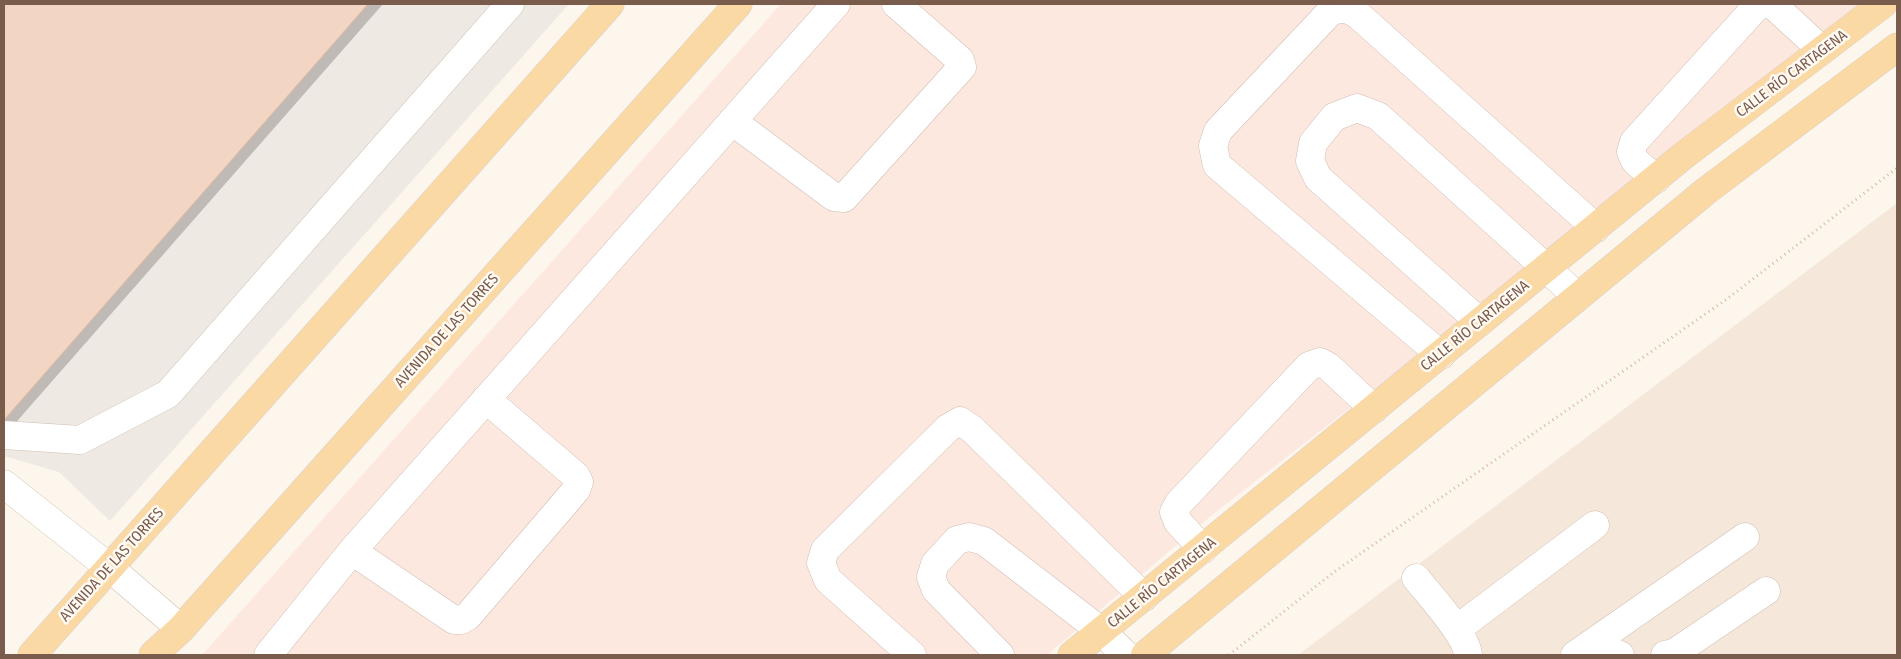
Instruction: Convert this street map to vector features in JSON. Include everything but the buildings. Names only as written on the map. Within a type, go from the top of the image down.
[{"type":"main road","name":"AVENIDA DE LAS TORRES","points":[[32,655],[610,4]]},
{"type":"main road","name":"AVENIDA DE LAS TORRES","points":[[153,655],[181,629],[738,4]]},
{"type":"main road","name":"CALLE RÍO CARTAGENA","points":[[1072,655],[1656,179],[1883,4]]},
{"type":"main road","points":[[1145,655],[1706,191],[1897,47]]},
{"type":"street","points":[[4,435],[80,440],[168,394],[510,4]]},
{"type":"street","points":[[268,655],[352,551],[836,4]]},
{"type":"street","points":[[732,120],[834,197],[844,198],[962,67],[960,60],[922,29],[896,4]]},
{"type":"street","points":[[1656,179],[1635,161],[1631,152],[1634,142],[1756,7],[1765,4],[1774,6],[1822,50]]},
{"type":"street","points":[[1441,354],[1217,165],[1213,146],[1218,131],[1331,11],[1345,8],[1357,14],[1596,228]]},
{"type":"street","points":[[1480,322],[1318,178],[1310,161],[1313,143],[1334,117],[1357,108],[1378,116],[1578,297]]},
{"type":"street","points":[[1203,549],[1178,522],[1174,512],[1179,503],[1309,366],[1320,362],[1329,367],[1374,408]]},
{"type":"street","points":[[352,551],[454,620],[461,620],[468,616],[576,490],[579,482],[576,476],[486,399]]},
{"type":"street","points":[[912,655],[828,580],[821,563],[825,550],[948,428],[960,421],[972,429],[1144,597]]},
{"type":"street","points":[[4,484],[110,568],[181,629]]},
{"type":"street","points":[[1457,629],[1595,525]]},
{"type":"street","points":[[1000,655],[936,590],[931,577],[934,564],[957,540],[969,537],[984,541],[1101,631],[1126,655]]},
{"type":"street","points":[[1582,650],[1745,537]]},
{"type":"street","points":[[1416,578],[1457,629],[1468,649],[1468,655]]},
{"type":"street","points":[[1665,655],[1674,653],[1766,591]]},
{"type":"street","points":[[1582,650],[1620,655]]},
{"type":"path","points":[[1229,655],[1334,572],[1727,299],[1897,168]]},
{"type":"shaded area","points":[[4,4],[569,4],[110,521],[59,472],[4,456]]},
{"type":"shaded area","points":[[781,4],[1875,4],[1596,217],[1212,515],[1047,655],[202,655]]},
{"type":"shaded area","points":[[1897,203],[1897,655],[1298,655]]}]
